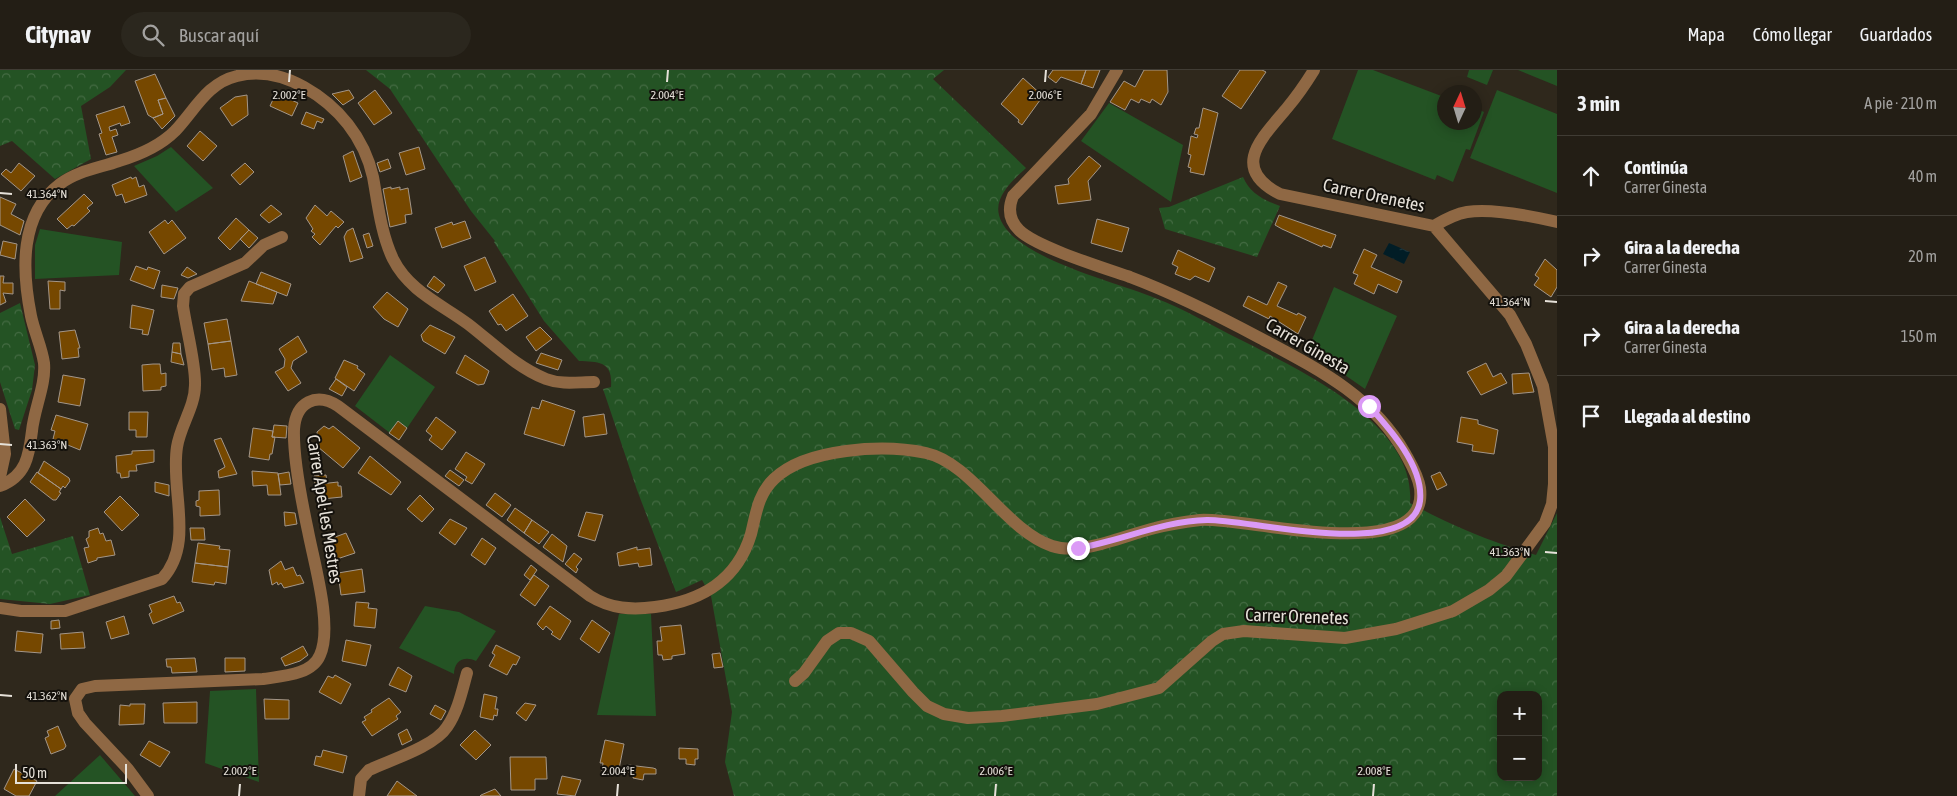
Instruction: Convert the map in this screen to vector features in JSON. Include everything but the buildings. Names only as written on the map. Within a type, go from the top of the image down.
[{"type":"street","name":"Carrer Ginesta","points":[[680,602],[694,599],[712,589],[739,560],[750,536],[760,499],[774,479],[787,469],[811,458],[882,449],[931,454],[963,474],[1015,522],[1046,544],[1065,549],[1090,546],[1173,524],[1204,520],[1234,521],[1314,532],[1372,534],[1402,524],[1417,512],[1420,489],[1413,468],[1386,425],[1347,388],[1325,373],[1218,316],[1156,287],[1043,244],[1018,229],[1010,213],[1010,204],[1013,196],[1086,119],[1101,100],[1117,70]]},
{"type":"street","name":"Carrer Orenetes","points":[[795,680],[804,673],[827,641],[839,633],[852,633],[869,641],[912,692],[927,706],[944,714],[968,718],[993,717],[1097,704],[1159,688],[1212,641],[1223,634],[1244,631],[1345,638],[1384,632],[1453,611],[1489,590],[1524,553],[1549,513],[1554,484],[1554,447],[1550,418],[1536,367],[1510,315],[1434,226],[1280,194],[1265,187],[1255,175],[1252,162],[1256,146],[1293,101],[1314,70]]},
{"type":"street","points":[[0,486],[10,482],[24,469],[30,449],[35,408],[42,379],[44,362],[26,290],[29,231],[34,213],[60,184],[88,170],[120,161],[154,148],[175,131],[218,82],[238,75],[257,73],[291,80],[315,93],[343,117],[368,160],[386,240],[393,259],[406,280],[423,294],[468,324],[522,367],[549,380],[561,383],[594,382]]},
{"type":"street","points":[[1434,226],[1453,216],[1468,212],[1518,215],[1557,222]]},
{"type":"street","points":[[0,608],[21,611],[65,611],[162,579],[172,568],[179,541],[177,448],[194,398],[195,384],[183,306],[184,294],[190,287],[245,263],[264,245],[282,237]]},
{"type":"street","name":"Carrer Apel·les Mestres","points":[[148,796],[128,769],[85,723],[78,713],[75,699],[82,689],[95,686],[263,680],[288,675],[311,666],[320,656],[325,626],[317,574],[303,508],[294,429],[301,410],[315,398],[324,398],[338,406],[600,602],[635,609],[680,602]]},
{"type":"street","points":[[0,409],[5,454],[0,477]]},
{"type":"street","points":[[359,796],[361,779],[369,770],[435,739],[446,729],[454,715],[467,673]]},
{"type":"green space","points":[[0,70],[126,70],[110,87],[81,106],[91,159],[55,179],[12,141],[0,146]]},
{"type":"green space","points":[[366,70],[944,70],[933,79],[1026,168],[1006,188],[999,201],[998,208],[999,215],[1007,230],[1022,243],[1043,256],[1066,266],[1176,307],[1292,366],[1321,383],[1349,402],[1375,424],[1395,448],[1407,474],[1410,503],[1425,511],[1487,539],[1536,555],[1557,513],[1557,796],[734,796],[725,762],[732,712],[711,596],[702,580],[676,592],[637,490],[603,389],[611,387],[610,372],[598,363],[579,361],[544,321],[495,241],[471,211],[390,89]]},
{"type":"green space","points":[[1358,70],[1373,70],[1437,94],[1437,130],[1477,130],[1470,150],[1466,149],[1453,182],[1437,175],[1435,180],[1332,139]]},
{"type":"green space","points":[[1469,70],[1493,70],[1487,85],[1467,77]]},
{"type":"green space","points":[[1518,70],[1557,70],[1557,86]]},
{"type":"green space","points":[[1497,90],[1557,114],[1557,193],[1470,158]]},
{"type":"green space","points":[[1109,103],[1183,145],[1171,202],[1081,141]]},
{"type":"green space","points":[[171,147],[213,188],[176,212],[134,166],[157,156]]},
{"type":"green space","points":[[1243,177],[1249,187],[1258,195],[1280,206],[1257,257],[1165,229],[1159,208],[1169,207]]},
{"type":"green space","points":[[40,229],[122,242],[119,275],[35,279],[35,245]]},
{"type":"green space","points":[[1334,287],[1397,316],[1365,389],[1332,366],[1307,352]]},
{"type":"green space","points":[[20,303],[35,365],[32,390],[19,430],[15,429],[0,382],[0,313]]},
{"type":"green space","points":[[390,355],[435,387],[399,440],[355,406]]},
{"type":"green space","points":[[0,517],[12,554],[73,536],[90,595],[50,604],[0,599]]},
{"type":"green space","points":[[425,606],[459,612],[496,631],[476,661],[472,659],[460,660],[454,669],[454,674],[399,648]]},
{"type":"green space","points":[[619,614],[651,614],[656,716],[597,715]]},
{"type":"green space","points":[[256,689],[259,782],[205,763],[210,691]]},
{"type":"green space","points":[[100,755],[135,796],[55,796]]},
{"type":"water","points":[[1389,243],[1410,252],[1404,264],[1383,254]]},
{"type":"route","points":[[1078,548],[1154,528],[1204,520],[1234,521],[1314,532],[1372,534],[1391,530],[1417,512],[1420,502],[1420,489],[1413,468],[1399,443],[1369,406]]}]
